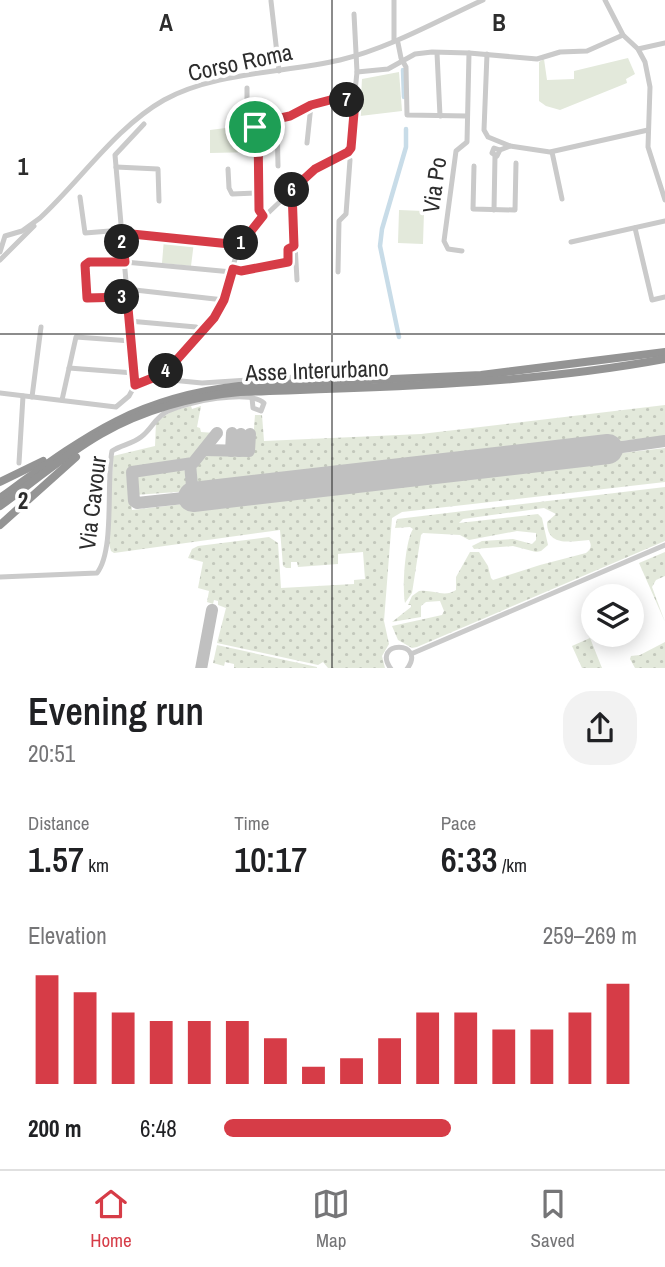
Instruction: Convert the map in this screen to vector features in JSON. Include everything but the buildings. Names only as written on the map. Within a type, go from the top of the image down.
[{"type":"highway","name":"Asse Interurbano","points":[[0,498],[103,426],[162,401],[206,390],[239,386],[481,375],[665,352]]},
{"type":"highway","name":"Asse Interurbano","points":[[0,506],[100,435],[155,411],[221,394],[482,382],[613,368],[665,359]]},
{"type":"highway","points":[[0,525],[87,447],[155,411]]},
{"type":"highway","points":[[0,481],[51,457],[59,456]]},
{"type":"street","points":[[394,0],[396,42],[406,67],[407,115],[467,117]]},
{"type":"street","name":"Corso Roma","points":[[0,260],[136,120],[166,99],[214,83],[357,55],[396,42],[483,0]]},
{"type":"street","points":[[605,0],[623,35],[638,48],[645,62],[650,87],[649,153],[665,200]]},
{"type":"street","points":[[271,1],[279,71]]},
{"type":"street","points":[[338,272],[339,221],[346,214],[350,160],[348,152],[352,142],[357,72],[354,14]]},
{"type":"street","points":[[357,72],[388,69],[415,54],[437,52],[537,59],[559,52],[587,51],[623,35]]},
{"type":"street","points":[[638,48],[665,43]]},
{"type":"street","points":[[437,52],[440,116]]},
{"type":"street","name":"Via Po","points":[[462,251],[449,249],[444,241],[456,150],[467,142],[469,53]]},
{"type":"street","points":[[486,54],[484,130],[488,137],[510,146],[552,152],[648,130]]},
{"type":"street","points":[[247,88],[247,118],[257,118],[260,124],[259,210],[263,216]]},
{"type":"street","points":[[260,124],[334,99],[355,101]]},
{"type":"street","points":[[307,143],[311,105]]},
{"type":"street","points":[[277,120],[278,166]]},
{"type":"street","points":[[0,393],[116,407],[130,396],[135,385],[116,152],[144,124]]},
{"type":"street","points":[[494,210],[495,156],[492,153],[494,148],[500,150],[510,146]]},
{"type":"street","points":[[135,385],[165,373],[214,318],[224,300],[240,245],[263,216],[315,169],[348,152]]},
{"type":"street","points":[[552,152],[562,199]]},
{"type":"street","points":[[474,166],[473,209],[515,210],[516,163]]},
{"type":"street","points":[[116,167],[158,169],[159,201]]},
{"type":"street","points":[[228,169],[232,194],[259,193]]},
{"type":"street","points":[[292,190],[292,262],[297,280]]},
{"type":"street","points":[[80,197],[85,233],[122,232],[240,245]]},
{"type":"street","name":"Corso Roma","points":[[3,244],[5,236],[22,231],[40,218]]},
{"type":"street","points":[[571,242],[665,221]]},
{"type":"street","points":[[635,228],[652,300],[665,297]]},
{"type":"street","points":[[0,252],[3,244],[7,248],[14,247],[16,238],[12,235]]},
{"type":"street","points":[[127,297],[90,299],[86,296],[86,263],[125,262],[241,271],[292,262]]},
{"type":"street","points":[[127,289],[224,300]]},
{"type":"street","points":[[130,321],[196,327],[202,330]]},
{"type":"street","points":[[32,397],[41,327]]},
{"type":"street","points":[[62,400],[76,337],[131,341]]},
{"type":"street","points":[[69,368],[134,373]]},
{"type":"street","points":[[165,373],[171,380],[202,383],[326,375]]},
{"type":"street","points":[[19,463],[23,396]]},
{"type":"street","name":"Via Cavour","points":[[0,577],[93,575],[99,571],[108,522],[111,455],[114,449],[142,436],[153,422],[170,409],[211,400],[252,398]]},
{"type":"street","points":[[411,654],[665,545]]},
{"type":"street","points":[[391,668],[386,660],[390,650],[401,646],[411,654],[411,663],[407,668]]},
{"type":"shaded area","points":[[628,58],[635,74],[626,79],[627,83],[560,110],[539,101],[539,62],[544,59],[547,80],[574,79],[574,71]]},
{"type":"shaded area","points":[[399,72],[402,111],[360,116],[362,79]]},
{"type":"shaded area","points":[[249,125],[255,131],[256,152],[210,153],[210,130]]},
{"type":"shaded area","points":[[399,210],[424,211],[423,244],[398,243]]},
{"type":"shaded area","points":[[164,239],[194,242],[191,266],[162,263]]},
{"type":"shaded area","points":[[665,405],[665,436],[197,490],[193,480],[196,466],[205,452],[252,453],[255,415],[262,415],[264,441],[421,434]]},
{"type":"shaded area","points":[[191,406],[192,409],[201,406],[197,427],[201,432],[215,433],[191,461],[127,469],[132,510],[665,448],[665,482],[402,512],[392,518],[384,621],[389,644],[382,656],[385,668],[328,668],[323,662],[318,665],[217,643],[226,608],[218,605],[218,601],[214,600],[213,604],[207,602],[209,591],[198,588],[203,562],[188,558],[192,549],[198,546],[269,537],[278,543],[281,588],[354,584],[354,580],[365,579],[363,552],[338,554],[338,564],[298,567],[297,562],[291,562],[291,568],[286,568],[283,566],[280,530],[114,553],[111,551],[109,544],[113,456],[155,446],[156,422],[172,411]]},
{"type":"shaded area","points":[[181,468],[187,473],[190,491],[135,495],[135,474]]},
{"type":"shaded area","points":[[665,487],[665,541],[417,647],[412,648],[398,640],[392,626],[442,615],[444,611],[440,601],[426,602],[421,606],[421,617],[392,622],[411,607],[408,605],[412,596],[419,591],[447,593],[456,590],[456,577],[470,552],[479,552],[493,580],[586,553],[591,546],[589,540],[568,542],[551,536],[547,522],[556,514],[544,508],[463,519],[459,523],[538,514],[542,518],[548,545],[536,552],[513,546],[474,549],[472,546],[482,541],[513,539],[532,544],[536,540],[536,533],[517,531],[469,540],[460,535],[423,533],[412,593],[405,603],[405,565],[413,529],[395,528],[397,519]]},
{"type":"shaded area","points":[[665,552],[665,576],[656,580],[652,587],[665,622],[639,563]]},
{"type":"shaded area","points":[[581,642],[581,647],[594,647],[602,668],[582,668],[572,646]]},
{"type":"shaded area","points":[[665,642],[665,668],[635,668],[631,656],[640,655]]},
{"type":"shaded area","points":[[217,645],[317,668],[234,668],[234,664],[225,662],[224,666],[213,663]]},
{"type":"waterway","points":[[403,70],[404,97]]},
{"type":"waterway","points":[[399,337],[380,246],[382,229],[406,147],[406,129]]},
{"type":"taxiway","points":[[190,464],[193,497],[137,503],[134,501],[132,472],[193,463],[217,433]]},
{"type":"taxiway","points":[[231,451],[232,433]]},
{"type":"taxiway","points":[[239,451],[241,434]]},
{"type":"taxiway","points":[[204,450],[249,451],[250,434]]},
{"type":"taxiway","points":[[608,449],[665,441]]},
{"type":"taxiway","points":[[201,668],[212,610]]},
{"type":"runway","points":[[193,497],[608,449]]},
{"type":"route","points":[[334,99],[355,101],[352,142],[348,152],[315,169],[292,190],[294,246],[288,249],[288,262],[241,271],[233,269],[224,300],[214,318],[165,373],[135,385],[127,297],[87,298],[85,265],[89,262],[125,262],[122,233],[240,245],[263,216],[259,210],[258,127],[255,127],[255,118],[262,122],[277,120],[320,102],[334,99]]}]
